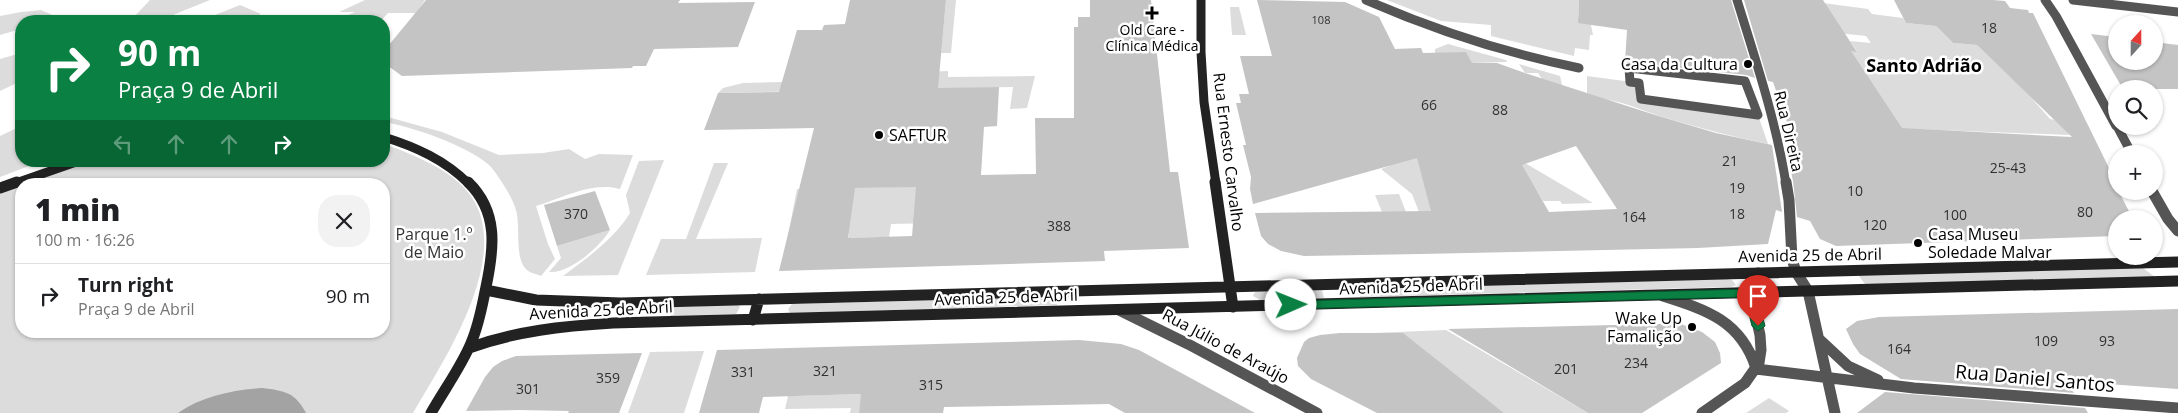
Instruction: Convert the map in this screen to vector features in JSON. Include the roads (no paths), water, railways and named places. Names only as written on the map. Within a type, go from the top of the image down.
[{"type":"main road","name":"Rua Ernesto Carvalho","points":[[1201,0],[1201,52],[1204,102],[1234,307]]},
{"type":"main road","points":[[390,139],[436,158],[464,176],[479,192],[490,216],[494,240],[481,316],[469,348],[430,413]]},
{"type":"main road","points":[[29,178],[61,167]]},
{"type":"main road","points":[[0,188],[15,183]]},
{"type":"main road","name":"Avenida 25 de Abril","points":[[486,290],[507,297],[547,303],[621,303],[2178,262]]},
{"type":"main road","name":"Avenida 25 de Abril","points":[[469,348],[498,337],[534,328],[613,323],[2178,281]]},
{"type":"main road","points":[[753,320],[759,299]]},
{"type":"main road","points":[[613,323],[621,303]]},
{"type":"street","points":[[1366,0],[1428,27],[1536,59],[1579,68]]},
{"type":"street","name":"Rua Direita","points":[[1736,0],[1765,89],[1780,146],[1789,200],[1792,259],[1796,272]]},
{"type":"street","points":[[2045,0],[2056,16],[2108,111]]},
{"type":"street","points":[[2073,0],[2178,12]]},
{"type":"street","points":[[1629,68],[1745,81],[1758,116],[1641,99],[1639,83],[1630,82],[1629,68]]},
{"type":"street","points":[[2157,200],[2168,219],[2178,231]]},
{"type":"street","points":[[1702,413],[1747,383],[1760,360],[1761,338],[1749,286],[1752,278],[1758,272]]},
{"type":"street","points":[[1796,272],[1808,291],[1835,413]]},
{"type":"street","points":[[1661,295],[1698,308],[1723,320],[1738,330],[1747,343],[1756,369]]},
{"type":"street","name":"Rua Júlio de Araújo","points":[[1120,310],[1317,413]]},
{"type":"street","name":"Rua Daniel Santos","points":[[1819,338],[1848,366],[1888,385]]},
{"type":"street","name":"Rua Daniel Santos","points":[[1756,369],[1888,385],[2178,408]]},
{"type":"place","name":"Old Care - Clínica Médica","points":[[1152,13]]},
{"type":"place","name":"Casa da Cultura","points":[[1748,64]]},
{"type":"place","name":"SAFTUR","points":[[879,135]]},
{"type":"place","name":"Casa Museu Soledade Malvar","points":[[1918,243]]},
{"type":"place","name":"Wake Up Famalição","points":[[1692,327]]},
{"type":"district","name":"Santo Adrião","points":[[1924,66]]},
{"type":"park label","name":"Parque 1.º de Maio","points":[[434,243]]}]
